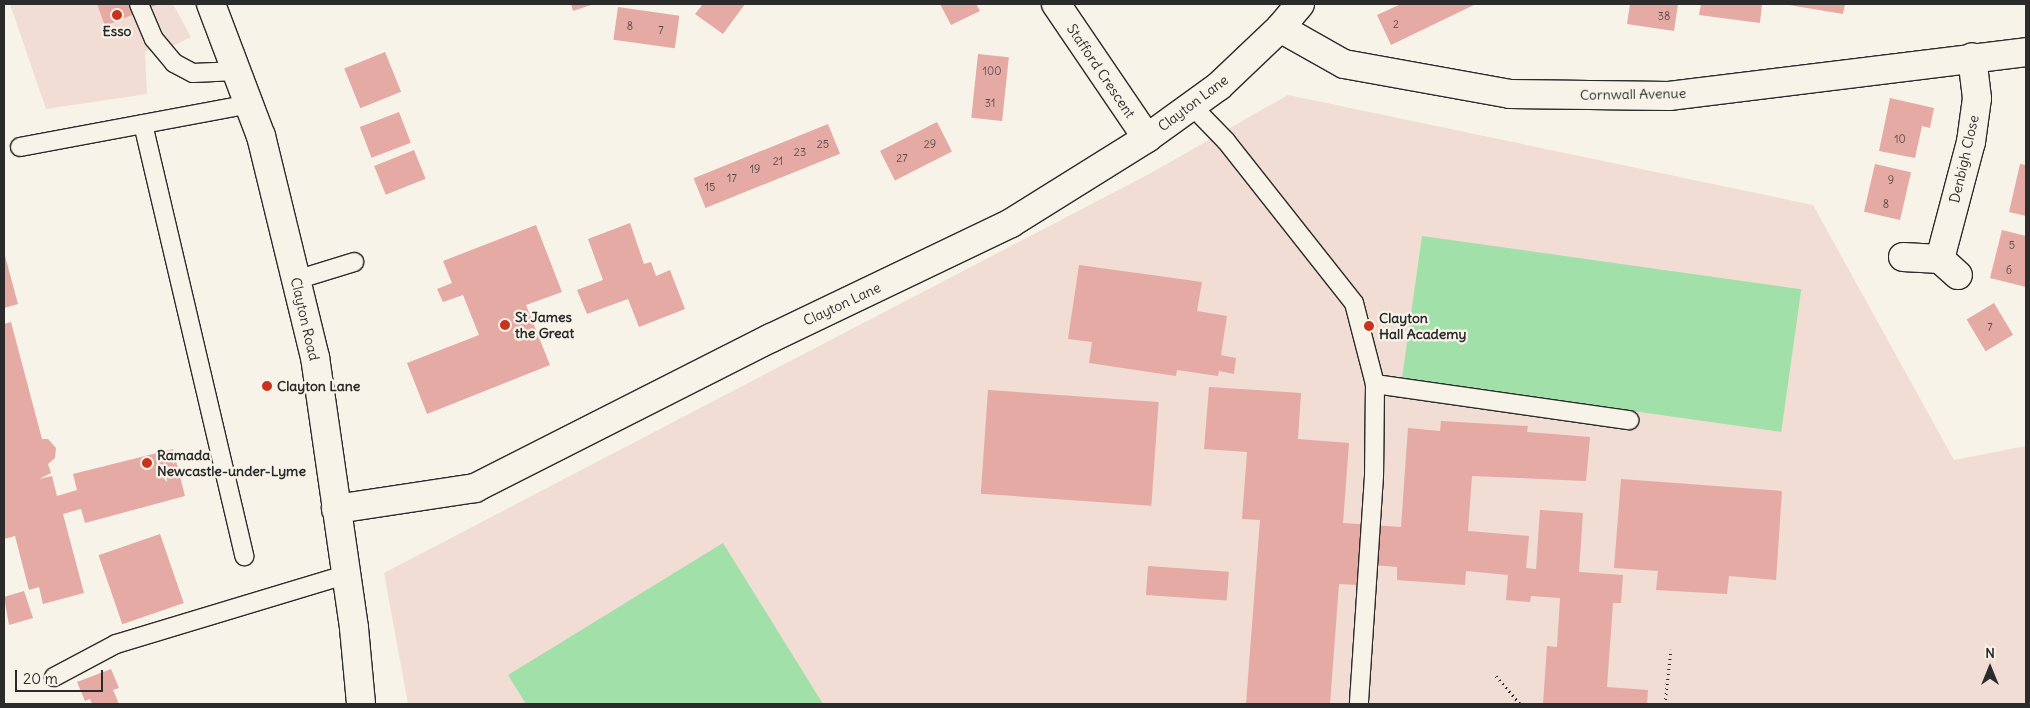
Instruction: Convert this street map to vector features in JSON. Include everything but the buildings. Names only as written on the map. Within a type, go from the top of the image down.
[{"type":"street","name":"Clayton Road","points":[[212,4],[261,136],[315,357],[354,628],[361,704]]},
{"type":"street","name":"Stafford Crescent","points":[[1056,4],[1147,138]]},
{"type":"street","name":"Clayton Lane","points":[[336,509],[475,488],[771,338],[1012,223],[1147,138],[1220,86],[1280,28],[1300,4]]},
{"type":"street","name":"Cornwall Avenue","points":[[1280,28],[1344,64],[1510,94],[1669,96],[1972,57],[2026,52]]},
{"type":"street","name":"Denbigh Close","points":[[1903,256],[1949,267],[1977,98],[1972,57]]},
{"type":"lane","points":[[139,4],[154,39],[174,63],[193,73],[237,71]]},
{"type":"lane","points":[[20,147],[250,104]]},
{"type":"lane","points":[[1192,106],[1226,141],[1354,303],[1375,384],[1374,476],[1359,704]]},
{"type":"lane","points":[[142,124],[244,556]]},
{"type":"lane","points":[[296,280],[354,262]]},
{"type":"lane","points":[[1375,384],[1629,420]]},
{"type":"lane","points":[[54,677],[116,644],[345,575]]},
{"type":"path","points":[[1665,704],[1671,649]]},
{"type":"path","points":[[1496,676],[1520,704]]},
{"type":"shaded area","points":[[10,4],[173,4],[191,37],[167,49],[145,51],[147,94],[46,109]]},
{"type":"shaded area","name":"Clayton Hall Academy","points":[[1288,95],[1813,205],[1954,460],[2026,446],[2026,704],[408,704],[384,573],[1151,173]]},
{"type":"green space","points":[[1422,236],[1801,289],[1781,432],[1402,379]]},
{"type":"green space","points":[[723,543],[823,704],[526,704],[508,675]]},
{"type":"place","name":"Esso","points":[[117,15]]},
{"type":"place","name":"St James the Great","points":[[505,325]]},
{"type":"place","name":"Clayton Hall Academy","points":[[1369,326]]},
{"type":"place","name":"Clayton Lane","points":[[267,386]]},
{"type":"place","name":"Ramada Newcastle-under-Lyme","points":[[147,463]]}]
